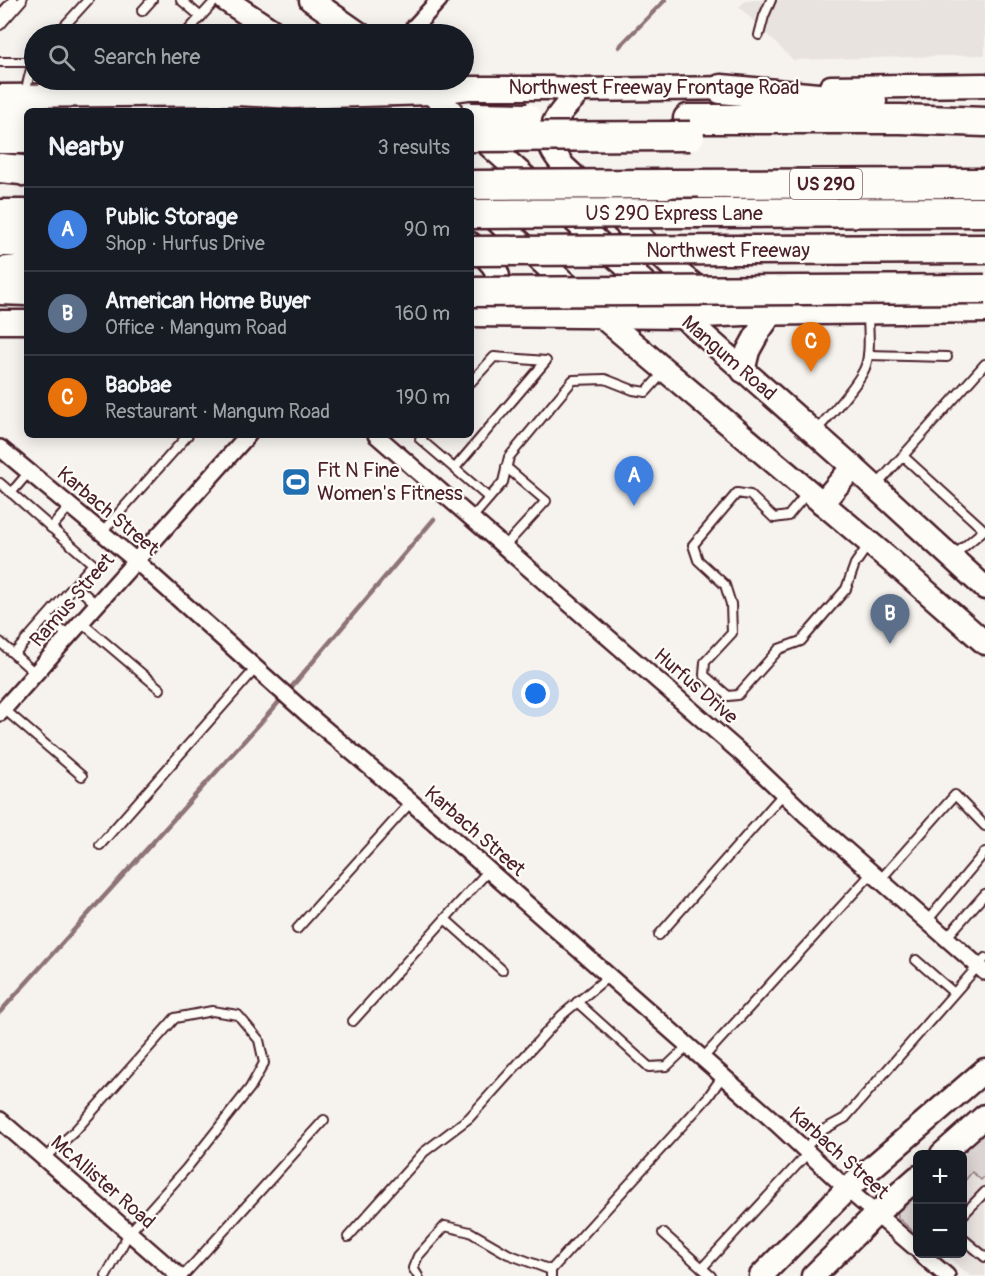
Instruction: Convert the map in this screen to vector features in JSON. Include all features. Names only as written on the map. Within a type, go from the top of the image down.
[{"type":"highway","points":[[721,89],[839,100],[985,106]]},
{"type":"highway","points":[[0,116],[26,106]]},
{"type":"highway","points":[[474,117],[688,120],[900,119],[985,122]]},
{"type":"highway","points":[[474,137],[690,136],[985,139]]},
{"type":"highway","points":[[0,139],[24,139]]},
{"type":"highway","points":[[0,168],[24,171]]},
{"type":"highway","name":"US 290","points":[[474,184],[985,183]]},
{"type":"highway","points":[[0,184],[24,184]]},
{"type":"highway","name":"US 290 Express Lane","points":[[474,214],[985,212]]},
{"type":"highway","points":[[0,214],[24,214]]},
{"type":"highway","points":[[0,242],[24,242]]},
{"type":"highway","name":"Northwest Freeway","points":[[474,251],[985,249]]},
{"type":"highway","points":[[0,272],[24,269]]},
{"type":"highway","points":[[474,292],[985,289]]},
{"type":"highway","points":[[0,290],[24,291]]},
{"type":"main road","points":[[226,0],[259,24]]},
{"type":"main road","points":[[311,0],[346,24]]},
{"type":"main road","name":"Northwest Freeway Frontage Road","points":[[474,88],[581,90],[985,85]]},
{"type":"main road","name":"Northwest Freeway Frontage Road","points":[[0,96],[26,106],[136,90]]},
{"type":"main road","name":"Northwest Freeway Frontage Road","points":[[191,90],[293,97],[359,95],[395,90]]},
{"type":"main road","points":[[237,94],[244,90]]},
{"type":"main road","points":[[353,90],[373,108]]},
{"type":"main road","points":[[428,90],[448,108]]},
{"type":"main road","points":[[581,90],[560,112],[550,132],[552,148],[563,165],[681,275],[714,300],[744,314]]},
{"type":"main road","points":[[293,97],[312,108]]},
{"type":"main road","name":"Mangum Road","points":[[474,133],[853,466],[985,588]]},
{"type":"main road","points":[[474,201],[664,371],[870,543],[985,643]]},
{"type":"main road","points":[[474,247],[493,264],[500,278],[499,291],[491,299],[474,307]]},
{"type":"main road","points":[[474,315],[682,317],[985,311]]},
{"type":"main road","points":[[743,371],[748,351],[771,314]]},
{"type":"main road","points":[[0,322],[24,322]]},
{"type":"main road","points":[[815,497],[853,466]]},
{"type":"main road","points":[[761,1276],[848,1189],[985,1070]]},
{"type":"main road","points":[[948,1150],[985,1116]]},
{"type":"main road","points":[[813,1276],[913,1181]]},
{"type":"street","points":[[417,24],[439,0]]},
{"type":"street","name":"Ramus Street","points":[[2,711],[245,438]]},
{"type":"street","name":"Hurfus Drive","points":[[379,438],[742,754],[946,938],[983,966]]},
{"type":"street","name":"Karbach Street","points":[[0,448],[135,560],[913,1245]]},
{"type":"street","name":"McAllister Road","points":[[0,1120],[181,1276]]},
{"type":"street","name":"Karbach Street","points":[[927,1258],[947,1276]]},
{"type":"lane","points":[[0,15],[13,0]]},
{"type":"lane","points":[[0,25],[22,0]]},
{"type":"lane","points":[[66,24],[88,0]]},
{"type":"lane","points":[[142,11],[152,0]]},
{"type":"lane","points":[[181,0],[201,17]]},
{"type":"lane","points":[[194,24],[216,0]]},
{"type":"lane","points":[[759,35],[771,0]]},
{"type":"lane","points":[[0,62],[24,61]]},
{"type":"lane","points":[[26,106],[29,90]]},
{"type":"lane","points":[[814,433],[858,380],[866,366],[868,313]]},
{"type":"lane","points":[[868,355],[947,357]]},
{"type":"lane","points":[[455,468],[546,361],[494,357],[474,379]]},
{"type":"lane","points":[[875,487],[985,364]]},
{"type":"lane","points":[[472,518],[503,482],[509,457],[573,380],[605,379],[633,390],[646,392],[664,371]]},
{"type":"lane","points":[[102,532],[186,438]]},
{"type":"lane","points":[[421,438],[489,498]]},
{"type":"lane","points":[[903,456],[984,529],[951,558]]},
{"type":"lane","points":[[504,547],[546,501],[507,467]]},
{"type":"lane","points":[[11,493],[29,472]]},
{"type":"lane","points":[[0,483],[93,564],[14,654]]},
{"type":"lane","points":[[815,497],[788,516],[774,518],[750,495],[737,494],[693,545],[698,560],[725,585],[731,603],[732,633],[705,662],[704,675],[728,696],[738,695],[779,649],[801,641],[846,589],[855,564],[870,543]]},
{"type":"lane","points":[[51,528],[70,507]]},
{"type":"lane","points":[[75,585],[96,604]]},
{"type":"lane","points":[[47,617],[68,636]]},
{"type":"lane","points":[[81,622],[160,689]]},
{"type":"lane","points":[[0,642],[35,673]]},
{"type":"lane","points":[[100,845],[256,668]]},
{"type":"lane","points":[[2,711],[82,776]]},
{"type":"lane","points":[[659,935],[784,793]]},
{"type":"lane","points":[[702,1059],[955,795],[985,826]]},
{"type":"lane","points":[[297,929],[411,802]]},
{"type":"lane","points":[[927,921],[985,852]]},
{"type":"lane","points":[[353,1021],[489,870]]},
{"type":"lane","points":[[946,938],[985,894]]},
{"type":"lane","points":[[445,919],[502,970]]},
{"type":"lane","points":[[916,960],[954,993]]},
{"type":"lane","points":[[702,1268],[823,1130],[845,1118],[954,993],[983,966]]},
{"type":"lane","points":[[348,1237],[424,1152],[470,1118],[562,1016],[609,976]]},
{"type":"lane","points":[[577,1002],[649,1067],[668,1066],[688,1046]]},
{"type":"lane","points":[[44,1159],[74,1132],[175,1018],[212,1011],[238,1015],[259,1040],[264,1063],[250,1088],[186,1168],[129,1233],[106,1276]]},
{"type":"lane","points":[[418,1276],[414,1268],[418,1256],[445,1226],[470,1232],[508,1254],[551,1273],[708,1097],[722,1077]]},
{"type":"lane","points":[[181,1276],[324,1120]]},
{"type":"lane","points":[[967,1212],[985,1192]]},
{"type":"lane","points":[[663,1233],[711,1276]]},
{"type":"lane","points":[[967,1241],[985,1257]]},
{"type":"shaded area","points":[[746,0],[985,0],[985,55],[793,60],[739,7]]},
{"type":"shaded area","points":[[985,1123],[985,1176],[981,1180],[972,1172],[967,1178],[967,1150],[955,1150]]},
{"type":"shaded area","points":[[972,1172],[981,1180],[985,1176],[985,1276],[970,1276],[950,1258],[967,1258],[967,1178]]},
{"type":"shaded area","points":[[913,1189],[913,1231],[898,1218],[897,1205]]},
{"type":"waterway","points":[[619,47],[665,0]]},
{"type":"waterway","points":[[0,1012],[272,710],[434,519]]},
{"type":"place","name":"Baobae","points":[[811,372]]},
{"type":"place","name":"Fit N Fine Women's Fitness","points":[[296,482]]},
{"type":"place","name":"Public Storage","points":[[634,506]]},
{"type":"place","name":"American Home Buyer","points":[[890,644]]}]
